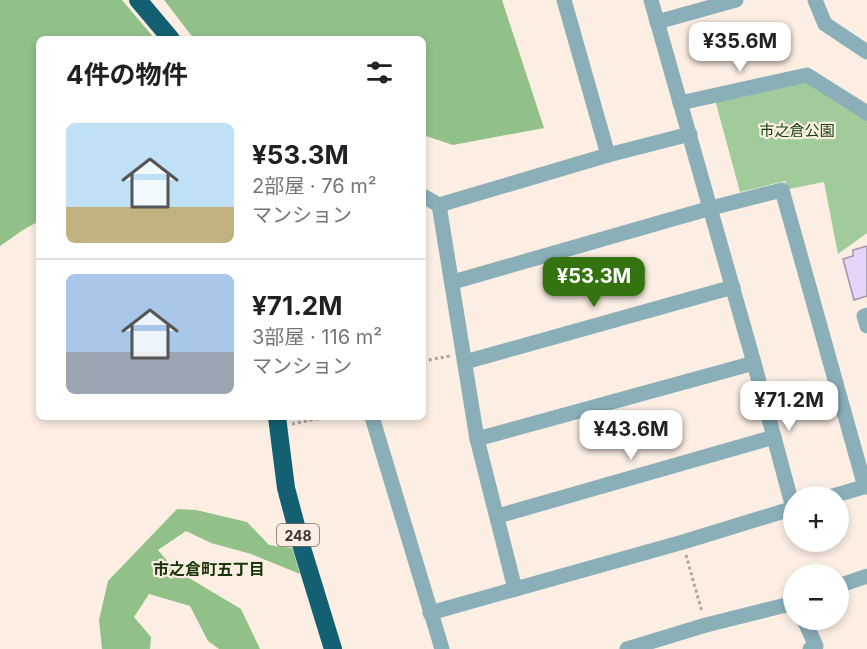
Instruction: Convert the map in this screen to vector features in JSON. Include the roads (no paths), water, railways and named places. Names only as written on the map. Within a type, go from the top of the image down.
[{"type":"highway","points":[[138,0],[168,36]]},
{"type":"highway","name":"248","points":[[278,422],[286,488],[333,649]]},
{"type":"street","points":[[564,0],[608,155]]},
{"type":"street","points":[[651,0],[787,486]]},
{"type":"street","points":[[657,22],[736,0]]},
{"type":"street","points":[[815,0],[825,24],[867,52]]},
{"type":"street","points":[[680,103],[807,75],[867,113]]},
{"type":"street","points":[[426,198],[439,205],[608,155],[690,134]]},
{"type":"street","points":[[453,282],[782,190],[866,487],[849,492]]},
{"type":"street","points":[[439,205],[477,439],[515,589]]},
{"type":"street","points":[[464,357],[733,287]]},
{"type":"street","points":[[867,315],[864,316],[867,326]]},
{"type":"street","points":[[477,439],[754,363]]},
{"type":"street","points":[[373,420],[442,649]]},
{"type":"street","points":[[498,516],[774,437]]},
{"type":"street","points":[[430,613],[683,542],[783,511]]},
{"type":"street","points":[[849,582],[867,576]]},
{"type":"street","points":[[627,649],[706,625],[783,606]]},
{"type":"street","points":[[809,630],[816,646],[810,649]]},
{"type":"district","name":"市之倉町五丁目","points":[[209,569]]},
{"type":"park label","name":"市之倉公園","points":[[797,130]]}]
